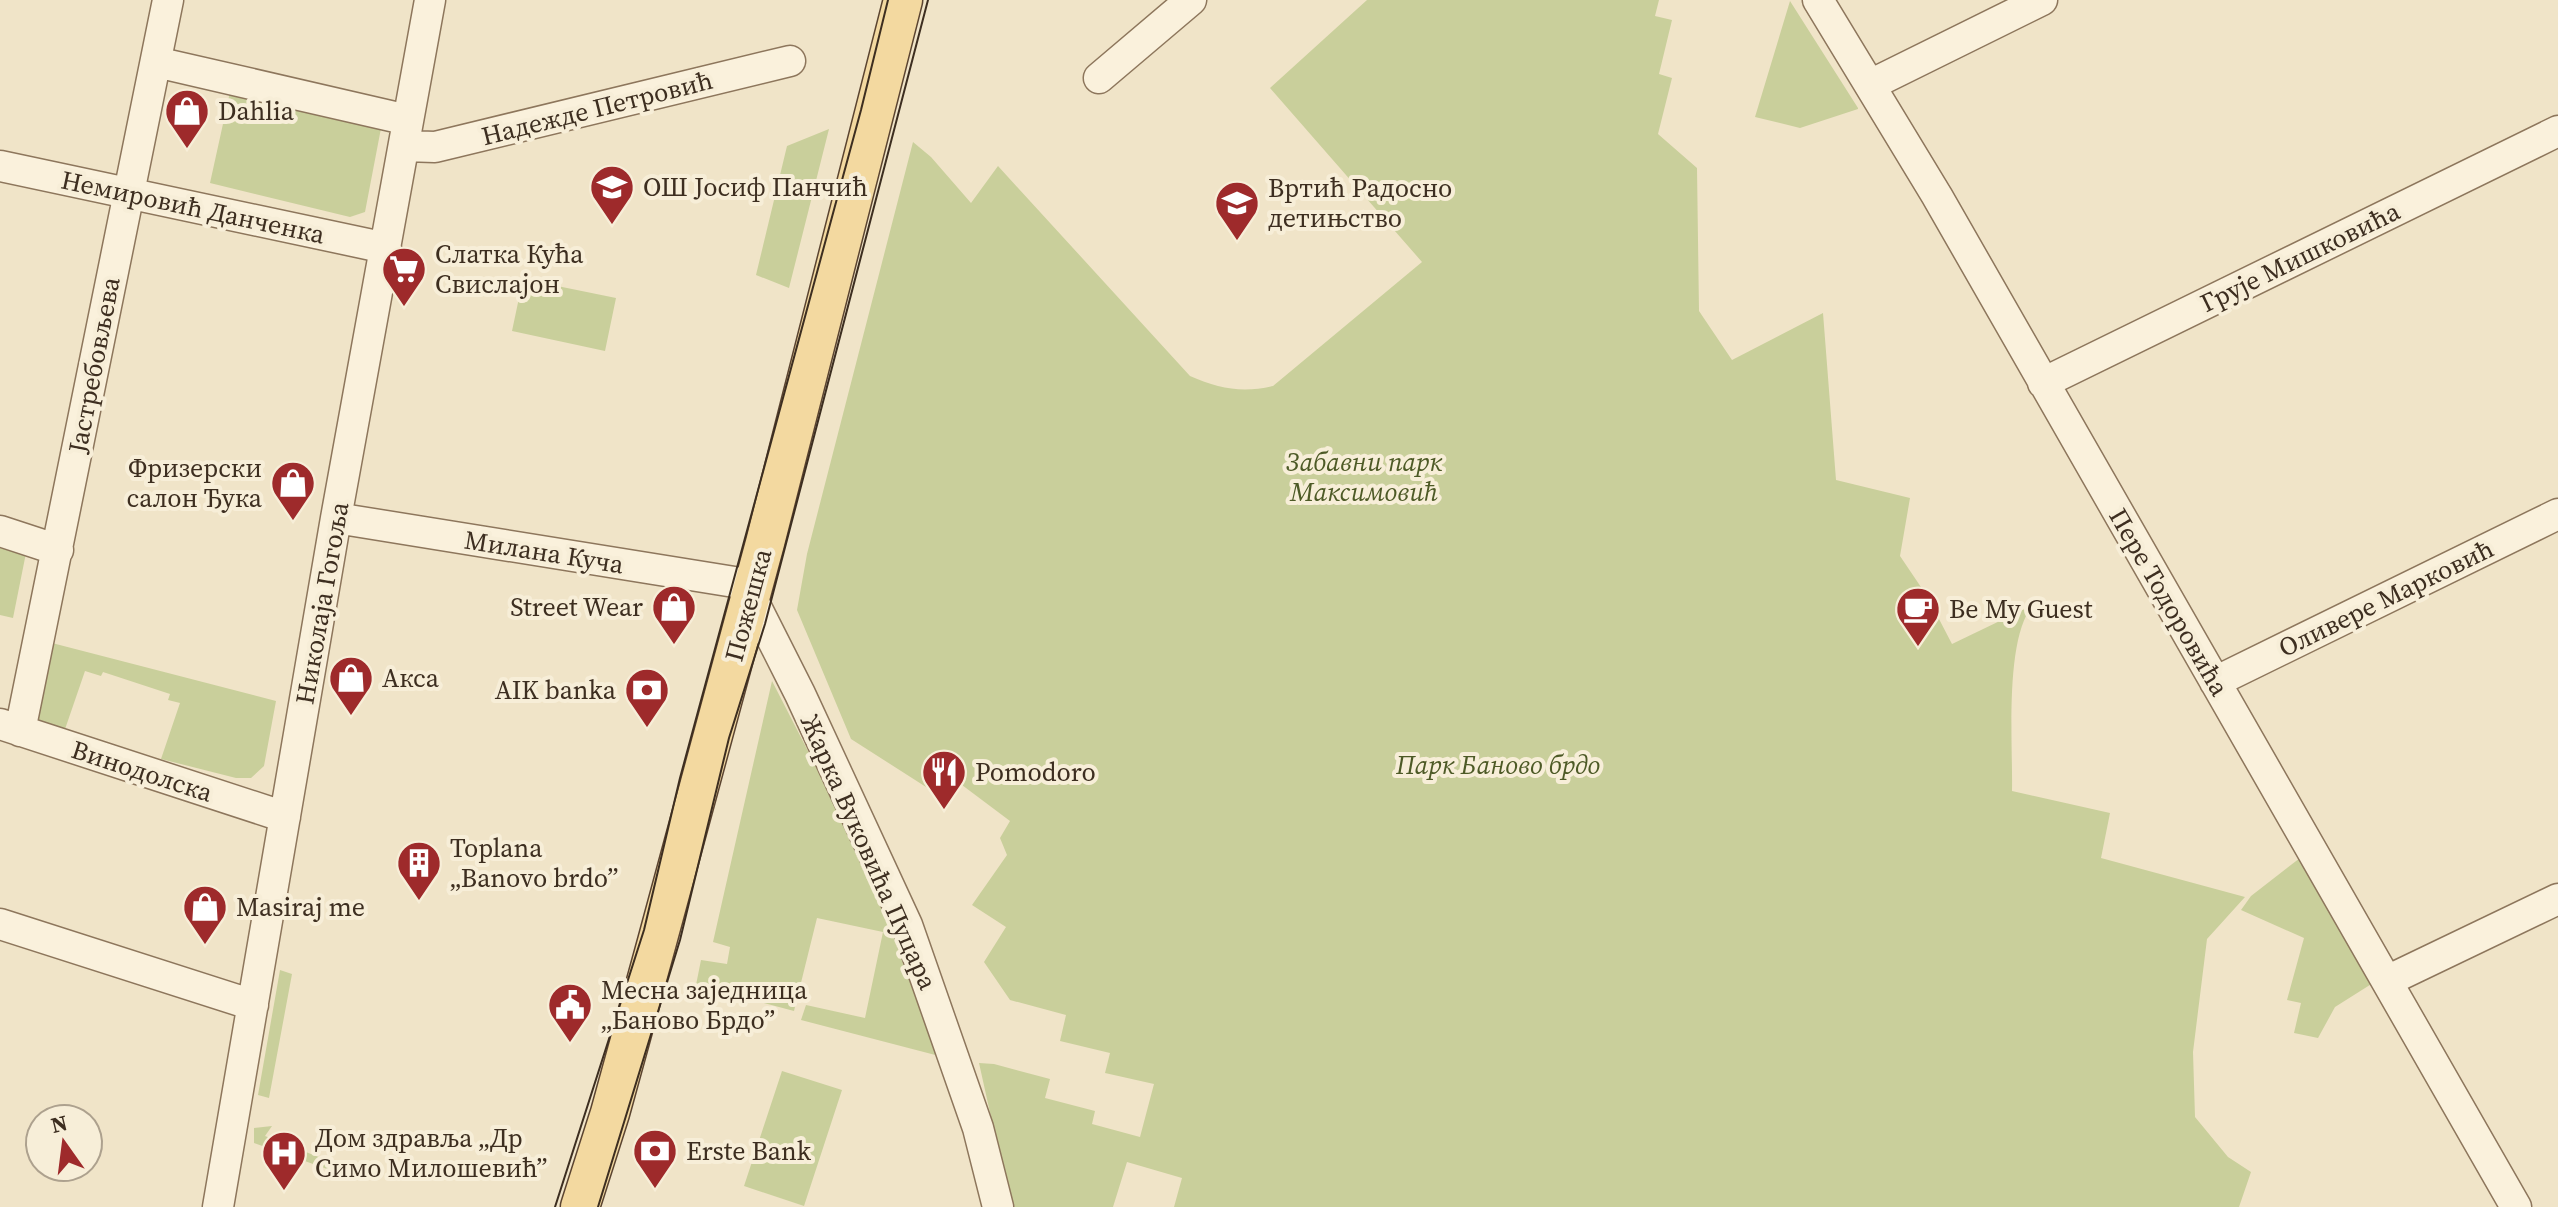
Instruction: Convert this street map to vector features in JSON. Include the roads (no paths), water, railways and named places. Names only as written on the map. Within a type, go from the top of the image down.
[{"type":"main road","name":"Пожешка","points":[[580,1207],[646,985],[903,0]]},
{"type":"street","name":"Јастребовљева","points":[[10,728],[58,550],[168,0]]},
{"type":"street","name":"Николаја Гогоља","points":[[218,1207],[336,518],[430,0]]},
{"type":"street","points":[[1099,78],[1191,0]]},
{"type":"street","name":"Пере Тодоровића","points":[[1818,0],[1937,196],[2516,1207]]},
{"type":"street","points":[[1870,85],[2042,0]]},
{"type":"street","name":"Надежде Петровић","points":[[156,62],[406,133],[435,147],[790,61]]},
{"type":"street","name":"Грује Мишковића","points":[[2043,383],[2558,131]]},
{"type":"street","name":"Немировић Данченка","points":[[0,166],[386,248]]},
{"type":"street","name":"Оливере Марковић","points":[[2215,682],[2558,514]]},
{"type":"street","name":"Милана Куча","points":[[336,518],[751,590]]},
{"type":"street","points":[[0,531],[58,550]]},
{"type":"street","name":"Жарка Вуковића Пуцара","points":[[751,590],[907,925],[974,1115],[998,1207]]},
{"type":"street","name":"Винодолска","points":[[10,728],[285,817]]},
{"type":"street","points":[[2387,981],[2558,899]]},
{"type":"street","points":[[0,924],[253,1005]]},
{"type":"tram line","points":[[555,1207],[644,930],[680,778],[888,0]]},
{"type":"tram line","points":[[598,1207],[680,940],[729,738],[765,624],[928,0]]},
{"type":"place","name":"Dahlia","points":[[187,150]]},
{"type":"place","name":"ОШ Јосиф Панчић","points":[[612,226]]},
{"type":"place","name":"Вртић Радосно детињство","points":[[1237,242]]},
{"type":"place","name":"Слатка Кућа Свислајон","points":[[404,308]]},
{"type":"place","name":"Фризерски салон Ђука","points":[[293,522]]},
{"type":"place","name":"Street Wear","points":[[674,646]]},
{"type":"place","name":"Be My Guest","points":[[1918,648]]},
{"type":"place","name":"Акса","points":[[351,717]]},
{"type":"place","name":"AIK banka","points":[[647,729]]},
{"type":"place","name":"Pomodoro","points":[[944,811]]},
{"type":"place","name":"Toplana „Banovo brdo”","points":[[419,902]]},
{"type":"place","name":"Masiraj me","points":[[205,946]]},
{"type":"place","name":"Месна заједница „Баново Брдо”","points":[[570,1044]]},
{"type":"place","name":"Erste Bank","points":[[655,1190]]},
{"type":"place","name":"Дом здравља „Др Симо Милошевић”","points":[[284,1192]]},
{"type":"park label","name":"Забавни парк Максимовић","points":[[1364,477]]},
{"type":"park label","name":"Парк Баново брдо","points":[[1498,765]]}]
